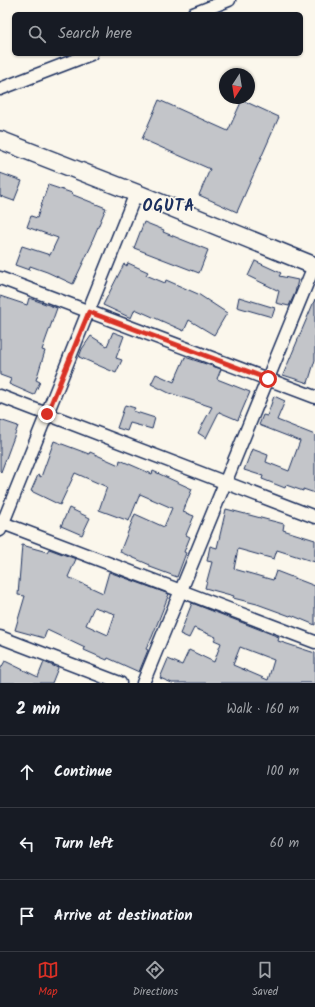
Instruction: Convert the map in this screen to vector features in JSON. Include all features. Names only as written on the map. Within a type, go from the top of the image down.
[{"type":"street","points":[[198,12],[229,0]]},
{"type":"street","points":[[0,89],[86,56]]},
{"type":"street","points":[[0,140],[136,193],[314,266],[143,683]]},
{"type":"street","points":[[136,193],[89,312],[1,525],[315,642]]},
{"type":"street","points":[[0,278],[315,397]]},
{"type":"street","points":[[0,396],[315,517]]},
{"type":"street","points":[[0,637],[120,683]]},
{"type":"building","points":[[159,100],[228,131],[240,104],[251,104],[279,117],[237,212],[199,195],[210,169],[142,139]]},
{"type":"building","points":[[0,173],[22,181],[14,201],[0,196]]},
{"type":"building","points":[[48,185],[72,193],[71,194],[106,208],[92,241],[93,242],[73,284],[30,266],[29,270],[15,265],[22,246],[50,255],[58,238],[27,227],[31,216],[37,218]]},
{"type":"building","points":[[144,222],[164,230],[163,232],[208,250],[199,273],[134,248]]},
{"type":"building","points":[[255,261],[281,273],[279,276],[298,280],[295,293],[289,306],[276,303],[279,291],[248,276]]},
{"type":"building","points":[[128,263],[148,272],[146,275],[165,283],[166,280],[198,294],[227,313],[214,335],[189,320],[184,331],[135,309],[131,318],[103,305],[124,264],[127,266]]},
{"type":"building","points":[[0,296],[27,305],[29,298],[57,308],[42,350],[45,351],[36,380],[40,382],[34,395],[9,384],[11,379],[0,375]]},
{"type":"building","points":[[239,297],[275,308],[272,317],[237,307]]},
{"type":"building","points":[[315,299],[315,360],[308,383],[283,375]]},
{"type":"building","points":[[113,332],[124,336],[116,358],[122,360],[116,373],[79,357],[82,349],[91,336],[107,346]]},
{"type":"building","points":[[185,357],[221,369],[217,379],[250,392],[238,420],[219,412],[206,438],[198,433],[212,407],[169,393],[151,384],[156,374],[174,382]]},
{"type":"building","points":[[274,396],[285,401],[277,420],[315,435],[315,493],[303,489],[303,491],[286,485],[285,488],[262,479],[263,476],[244,470],[252,449],[268,455],[266,462],[289,471],[300,441],[259,425],[263,415],[267,416]]},
{"type":"building","points":[[125,405],[135,408],[133,411],[155,418],[152,429],[130,423],[127,431],[117,428]]},
{"type":"building","points":[[0,420],[18,426],[1,472],[0,471]]},
{"type":"building","points":[[54,441],[89,454],[90,452],[119,465],[120,460],[152,474],[153,471],[192,489],[183,512],[194,516],[186,535],[190,537],[177,577],[150,567],[150,565],[120,552],[135,514],[164,527],[172,508],[140,494],[129,521],[99,510],[107,487],[75,473],[60,505],[31,491],[38,475],[41,477]]},
{"type":"building","points":[[69,508],[90,518],[82,535],[61,526]]},
{"type":"building","points":[[226,509],[284,524],[283,530],[315,540],[315,562],[277,550],[274,559],[238,549],[234,569],[273,580],[276,571],[315,586],[315,625],[291,615],[290,616],[257,604],[233,598],[234,596],[205,588],[212,562],[207,561],[210,546],[217,548]]},
{"type":"building","points":[[22,545],[47,552],[49,549],[76,559],[68,577],[103,593],[109,572],[169,594],[146,649],[148,650],[139,672],[108,658],[107,660],[84,650],[85,648],[47,630],[44,638],[15,630],[25,596],[18,595]],"holes":[[[94,607],[115,614],[108,635],[86,625]]]},
{"type":"building","points":[[192,603],[279,637],[278,641],[315,653],[315,683],[172,683],[160,678],[168,659],[182,665],[189,650],[214,662],[221,643],[214,640],[216,637],[194,628],[189,638],[180,634]],"holes":[[[240,647],[274,660],[268,680],[233,665]]]},
{"type":"building","points":[[5,661],[38,677],[44,662],[58,668],[52,683],[0,683],[0,670]]},
{"type":"district","name":"OGUTA","points":[[169,206]]},
{"type":"route","points":[[47,414],[89,312],[268,379]]}]
